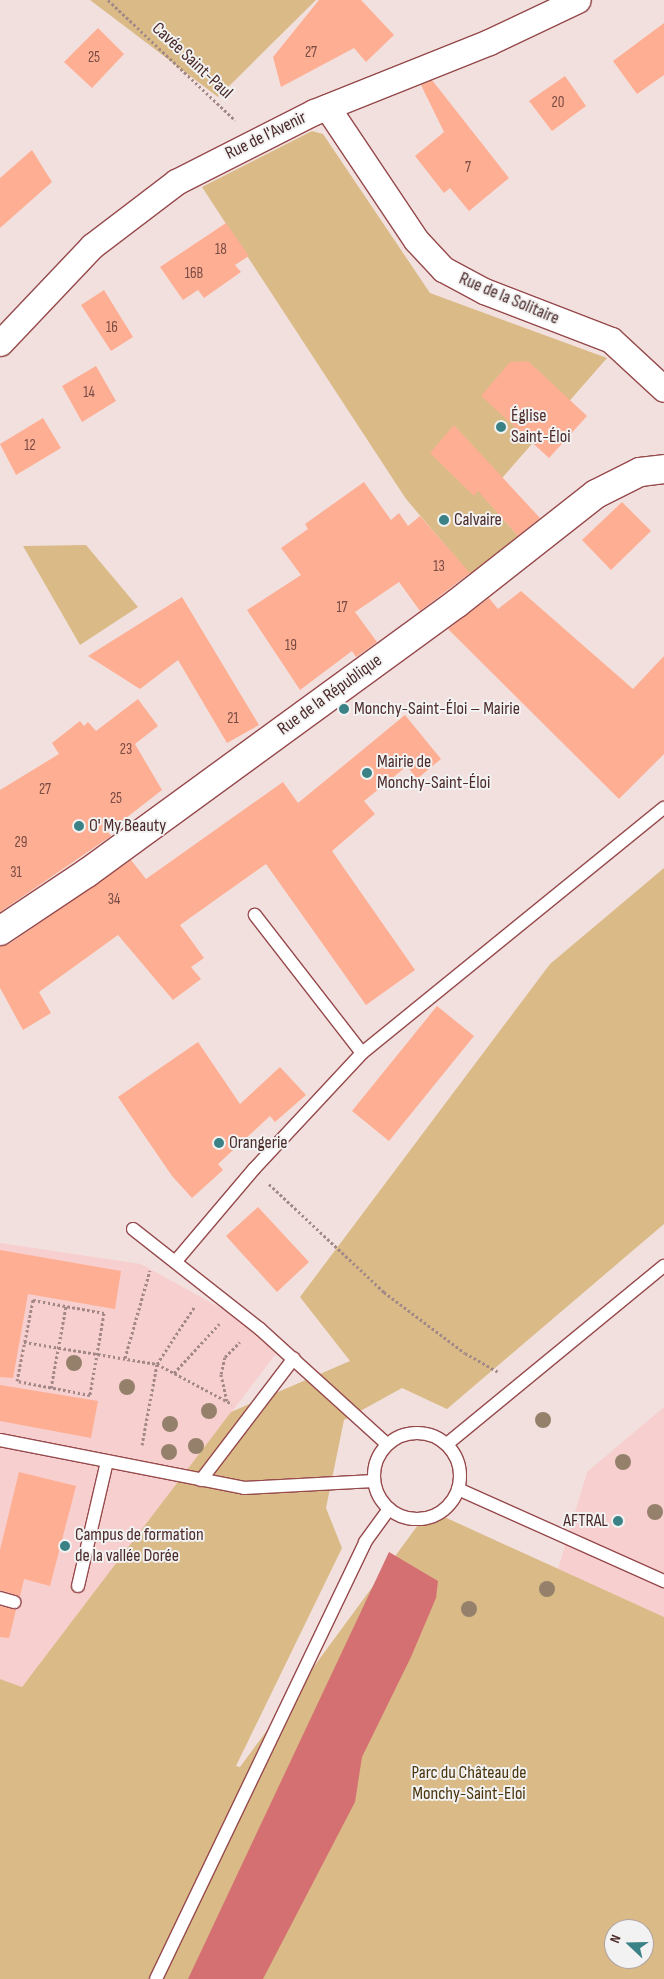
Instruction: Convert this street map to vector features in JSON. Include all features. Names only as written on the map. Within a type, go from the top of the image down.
[{"type":"street","name":"Rue de l'Avenir","points":[[0,343],[73,265],[125,218],[192,173],[327,106],[489,42],[578,0]]},
{"type":"street","name":"Rue de la Solitaire","points":[[327,106],[416,240],[443,269],[484,291],[611,340],[664,390]]},
{"type":"street","name":"Rue de la République","points":[[0,931],[87,873],[456,604],[596,494],[640,472],[664,469]]},
{"type":"lane","points":[[176,1261],[254,1170],[362,1053],[664,808]]},
{"type":"lane","points":[[255,915],[362,1053]]},
{"type":"lane","points":[[133,1228],[260,1329],[387,1444]]},
{"type":"lane","points":[[447,1444],[664,1266]]},
{"type":"lane","points":[[201,1480],[294,1358]]},
{"type":"lane","points":[[417,1432],[434,1436],[447,1444],[459,1465],[458,1489],[442,1511],[428,1517],[401,1516],[389,1509],[376,1492],[374,1481],[379,1455],[387,1444],[401,1435],[417,1432]]},
{"type":"lane","points":[[0,1440],[201,1480],[262,1489],[374,1481]]},
{"type":"lane","points":[[78,1586],[108,1462]]},
{"type":"lane","points":[[458,1489],[664,1581]]},
{"type":"lane","points":[[156,1979],[365,1542],[389,1509]]},
{"type":"lane","points":[[0,1598],[14,1602]]},
{"type":"path","name":"Cavée Saint-Paul","points":[[108,0],[257,141]]},
{"type":"path","points":[[254,1170],[384,1292],[465,1353],[520,1384]]},
{"type":"path","points":[[125,1358],[156,1246]]},
{"type":"path","points":[[138,1468],[157,1364],[208,1286]]},
{"type":"path","points":[[33,1300],[66,1306],[104,1312],[90,1395],[17,1382],[33,1300]]},
{"type":"path","points":[[51,1388],[66,1306]]},
{"type":"path","points":[[174,1373],[234,1307]]},
{"type":"path","points":[[24,1342],[157,1364],[227,1401],[221,1374],[225,1357],[242,1340],[260,1329]]},
{"type":"shaded area","name":"Campus de formation de la vallée Dorée","points":[[0,1243],[141,1264],[228,1312],[278,1351],[22,1687],[0,1679]]},
{"type":"shaded area","name":"AFTRAL","points":[[664,1407],[664,1617],[558,1569],[587,1472]]},
{"type":"shaded area","points":[[389,1552],[438,1581],[436,1598],[411,1657],[362,1757],[355,1802],[263,1979],[188,1979]]},
{"type":"green space","points":[[90,0],[316,0],[218,97]]},
{"type":"green space","points":[[312,131],[323,134],[430,293],[607,358],[503,477],[482,495],[518,536],[470,574],[406,499],[202,187]]},
{"type":"green space","points":[[86,545],[138,607],[80,645],[23,546]]},
{"type":"green space","name":"Parc du Château de Monchy-Saint-Eloi","points":[[664,868],[664,1224],[447,1409],[402,1388],[344,1420],[326,1508],[342,1548],[236,1766],[240,1767],[429,1510],[664,1617],[664,1979],[0,1979],[0,1679],[22,1687],[231,1412],[350,1361],[300,1297],[550,964]]},
{"type":"building","points":[[319,0],[361,0],[394,35],[366,62],[354,48],[281,87],[273,57]]},
{"type":"building","points":[[664,23],[664,75],[637,94],[613,61]]},
{"type":"building","points":[[98,28],[124,54],[92,88],[64,62]]},
{"type":"building","points":[[565,76],[586,106],[552,131],[529,101]]},
{"type":"building","points":[[432,80],[509,178],[469,211],[450,188],[444,193],[415,156],[444,132],[421,85]]},
{"type":"building","points":[[32,150],[52,182],[0,228],[0,178]]},
{"type":"building","points":[[226,223],[249,256],[235,265],[241,272],[204,298],[198,290],[183,300],[160,267]]},
{"type":"building","points":[[104,290],[133,337],[111,351],[81,305]]},
{"type":"building","points":[[528,361],[587,416],[549,458],[481,396],[510,362]]},
{"type":"building","points":[[96,366],[116,401],[82,422],[62,386]]},
{"type":"building","points":[[43,418],[61,448],[16,475],[0,444]]},
{"type":"building","points":[[454,425],[540,518],[518,536],[478,491],[474,496],[430,453]]},
{"type":"building","points":[[364,482],[391,520],[399,513],[408,526],[420,516],[470,573],[420,611],[399,582],[355,612],[377,642],[356,657],[352,651],[300,690],[247,610],[301,575],[281,548],[308,529],[305,524]]},
{"type":"building","points":[[622,502],[651,531],[611,570],[582,540]]},
{"type":"building","points":[[521,591],[633,689],[664,656],[664,754],[619,799],[448,629],[489,598],[498,609]]},
{"type":"building","points":[[182,597],[259,725],[227,743],[178,660],[140,689],[88,656]]},
{"type":"building","points":[[138,699],[158,726],[135,744],[162,790],[108,832],[111,836],[0,912],[0,790],[59,754],[52,743],[80,721],[84,726],[88,722],[96,731]]},
{"type":"building","points":[[405,715],[441,759],[417,779],[407,766],[364,801],[375,814],[332,851],[415,970],[366,1005],[266,864],[180,925],[204,958],[191,967],[201,979],[173,1000],[118,935],[39,992],[51,1013],[23,1030],[0,988],[0,946],[9,944],[131,860],[146,879],[283,782],[298,803]]},
{"type":"building","points":[[437,1006],[474,1036],[389,1141],[352,1111]]},
{"type":"building","points":[[198,1042],[240,1104],[280,1067],[306,1095],[275,1122],[270,1116],[218,1164],[223,1170],[192,1198],[172,1176],[118,1097]]},
{"type":"building","points":[[258,1207],[309,1262],[277,1292],[226,1236]]},
{"type":"building","points":[[0,1250],[121,1271],[115,1309],[28,1294],[13,1378],[0,1377]]},
{"type":"building","points":[[0,1385],[98,1401],[91,1438],[0,1421]]},
{"type":"building","points":[[19,1472],[76,1486],[50,1586],[24,1579],[20,1596],[0,1590],[0,1550]]},
{"type":"building","points":[[0,1606],[16,1610],[9,1638],[0,1637]]},
{"type":"place","name":"Église Saint-Éloi","points":[[501,427]]},
{"type":"place","name":"Calvaire","points":[[444,520]]},
{"type":"place","name":"Monchy-Saint-Éloi – Mairie","points":[[344,709]]},
{"type":"place","name":"Mairie de Monchy-Saint-Éloi","points":[[367,773]]},
{"type":"place","name":"O' My Beauty","points":[[79,826]]},
{"type":"place","name":"Orangerie","points":[[219,1143]]},
{"type":"place","name":"AFTRAL","points":[[618,1521]]},
{"type":"place","name":"Campus de formation de la vallée Dorée","points":[[65,1546]]}]
